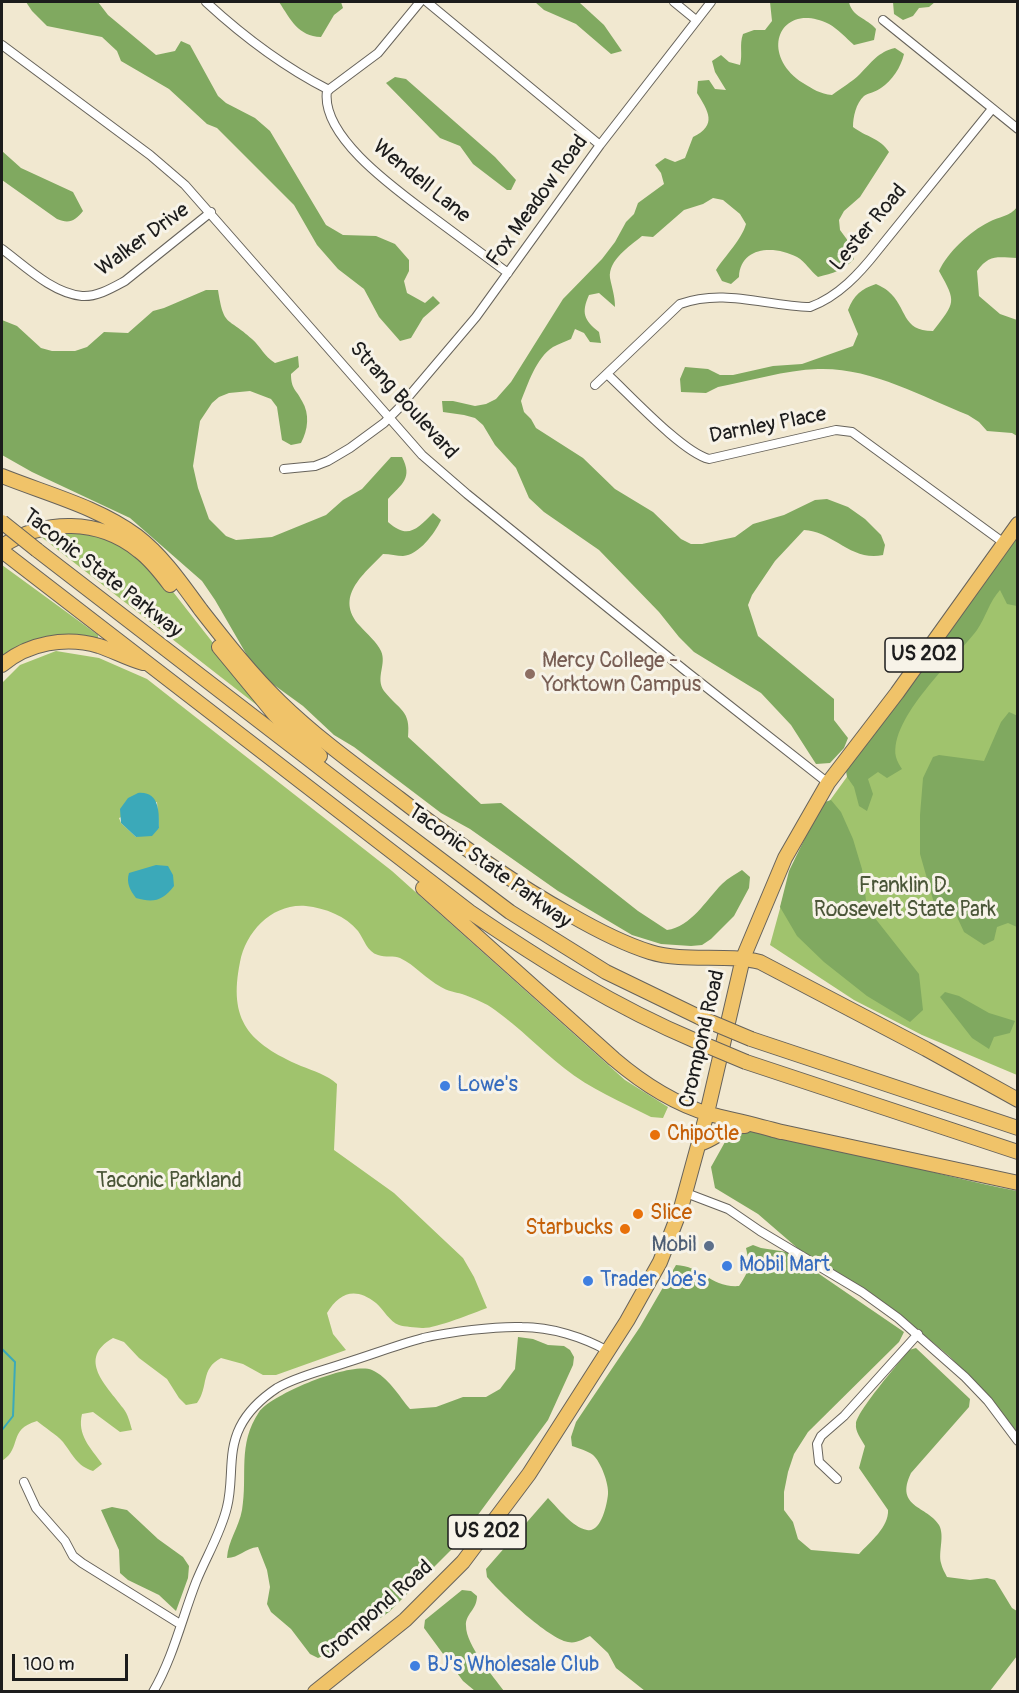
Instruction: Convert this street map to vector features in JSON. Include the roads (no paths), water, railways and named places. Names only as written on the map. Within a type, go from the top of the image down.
[{"type":"highway","points":[[2,476],[103,516],[138,537],[165,562],[243,663],[292,712],[329,745],[507,878],[578,919],[641,949],[677,958],[743,958],[760,962],[926,1049],[1017,1100]]},
{"type":"highway","name":"Taconic State Parkway","points":[[2,522],[487,896],[533,928],[606,972],[750,1039],[1017,1128]]},
{"type":"highway","name":"Crompond Road","points":[[315,1692],[405,1620],[463,1562],[524,1480],[608,1351],[655,1272],[671,1235],[686,1193],[699,1144],[743,958],[785,858],[828,783],[897,693],[1017,524]]},
{"type":"highway","points":[[2,546],[38,530],[68,526],[99,530],[134,546],[158,569],[264,704],[306,745],[345,775],[367,804]]},
{"type":"highway","name":"Taconic State Parkway","points":[[2,551],[470,912],[541,960],[613,1002],[746,1062],[1017,1152]]},
{"type":"highway","points":[[2,665],[29,649],[64,642],[95,645],[125,658],[151,665]]},
{"type":"highway","points":[[379,842],[385,857],[460,919],[622,1066],[660,1092],[707,1113],[781,1132],[1017,1183]]},
{"type":"highway","points":[[699,1144],[713,1140],[723,1130],[736,1126],[781,1132]]},
{"type":"street","points":[[206,2],[263,51],[286,67],[329,90],[378,52],[420,2]]},
{"type":"street","points":[[427,2],[600,145]]},
{"type":"street","points":[[674,2],[696,20]]},
{"type":"street","name":"Fox Meadow Road","points":[[284,469],[315,466],[328,461],[350,448],[389,418],[431,372],[476,317],[600,145],[711,2]]},
{"type":"street","points":[[883,20],[1017,129]]},
{"type":"street","name":"Strang Boulevard","points":[[2,45],[150,154],[185,185],[422,455],[467,494],[828,783]]},
{"type":"street","name":"Wendell Lane","points":[[329,90],[326,98],[339,132],[362,160],[392,186],[508,273]]},
{"type":"street","name":"Lester Road","points":[[595,385],[668,314],[687,301],[710,296],[733,297],[810,307],[837,292],[864,267],[992,109]]},
{"type":"street","name":"Walker Drive","points":[[2,249],[61,289],[81,296],[95,294],[110,290],[125,281],[210,212]]},
{"type":"street","name":"Darnley Place","points":[[607,374],[679,442],[699,456],[709,459],[836,430],[852,432],[1004,543]]},
{"type":"street","points":[[686,1193],[728,1209],[760,1231],[862,1292],[918,1334],[973,1385],[988,1401],[1017,1441]]},
{"type":"street","points":[[153,1692],[171,1654],[180,1624],[225,1518],[231,1490],[230,1460],[240,1426],[252,1409],[277,1389],[294,1380],[424,1338],[501,1328],[523,1327],[560,1333],[582,1339],[608,1351]]},
{"type":"street","points":[[837,1479],[819,1462],[817,1444],[821,1436],[844,1416],[918,1334]]},
{"type":"street","points":[[24,1482],[36,1508],[65,1541],[74,1556],[180,1624]]},
{"type":"water","points":[[138,793],[151,796],[157,804],[159,828],[152,836],[136,837],[121,823],[120,809],[128,798]]},
{"type":"water","points":[[156,865],[168,866],[173,875],[174,886],[166,895],[157,900],[136,898],[129,886],[129,873]]},
{"type":"waterway","points":[[2,1349],[15,1362],[13,1416],[2,1430]]},
{"type":"place","name":"Mercy College - Yorktown Campus","points":[[530,674]]},
{"type":"place","name":"Lowe's","points":[[445,1086]]},
{"type":"place","name":"Chipotle","points":[[655,1135]]},
{"type":"place","name":"Slice","points":[[638,1214]]},
{"type":"place","name":"Starbucks","points":[[625,1229]]},
{"type":"place","name":"Mobil","points":[[709,1246]]},
{"type":"place","name":"Mobil Mart","points":[[727,1266]]},
{"type":"place","name":"Trader Joe's","points":[[588,1281]]},
{"type":"place","name":"BJ's Wholesale Club","points":[[415,1666]]},
{"type":"park label","name":"Franklin D. Roosevelt State Park","points":[[905,899]]},
{"type":"park label","name":"Taconic Parkland","points":[[169,1182]]}]
